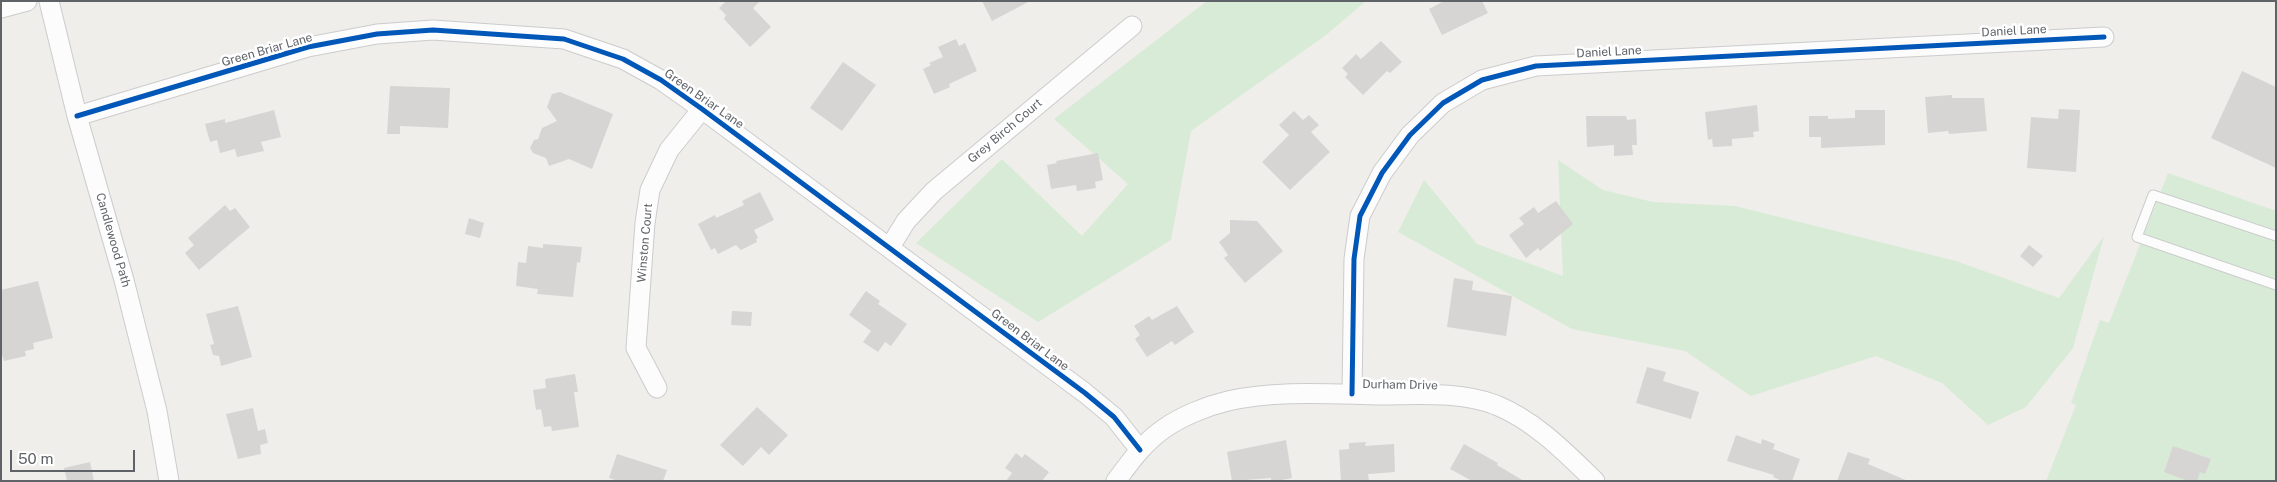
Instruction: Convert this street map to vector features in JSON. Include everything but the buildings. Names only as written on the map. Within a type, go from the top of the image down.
[{"type":"street","points":[[1,8],[27,1]]},
{"type":"street","name":"Candlewood Path","points":[[49,1],[77,116],[141,346],[157,411],[169,481]]},
{"type":"street","name":"Grey Birch Court","points":[[890,247],[906,221],[934,191],[1132,26]]},
{"type":"street","name":"Green Briar Lane","points":[[77,116],[308,47],[377,34],[433,30],[564,39],[623,59],[660,80],[702,109],[1084,393],[1114,417],[1140,450]]},
{"type":"street","name":"Daniel Lane","points":[[1352,394],[1354,259],[1360,216],[1382,173],[1410,135],[1443,103],[1482,80],[1536,66],[2104,37]]},
{"type":"street","name":"Winston Court","points":[[658,388],[636,348],[650,190],[669,150],[702,109]]},
{"type":"street","name":"Durham Drive","points":[[1116,481],[1140,450],[1165,428],[1195,413],[1227,402],[1266,395],[1352,394],[1454,396],[1496,405],[1531,425],[1565,451],[1595,481]]},
{"type":"lane","points":[[2276,236],[2153,195],[2137,237],[2276,285]]},
{"type":"green space","points":[[1207,1],[1366,1],[1326,35],[1191,131],[1171,240],[1038,322],[916,243],[1002,159],[1082,236],[1128,184],[1054,119]]},
{"type":"green space","points":[[1558,160],[1603,190],[1653,202],[1735,206],[1956,261],[2059,298],[2104,236],[2073,348],[2026,407],[1988,425],[1942,383],[1876,356],[1751,396],[1685,351],[1572,329],[1398,232],[1424,180],[1477,244],[1563,276]]},
{"type":"green space","points":[[2168,173],[2276,211],[2276,481],[2046,481],[2076,405],[2071,403],[2100,320],[2109,323]]},
{"type":"cycle path","points":[[77,116],[308,47],[377,34],[433,30],[564,39],[623,59],[661,80],[702,109],[1085,393],[1114,417],[1140,450]]},
{"type":"cycle path","points":[[1352,394],[1354,259],[1360,216],[1382,173],[1410,135],[1443,103],[1482,80],[1536,66],[2104,37]]}]
